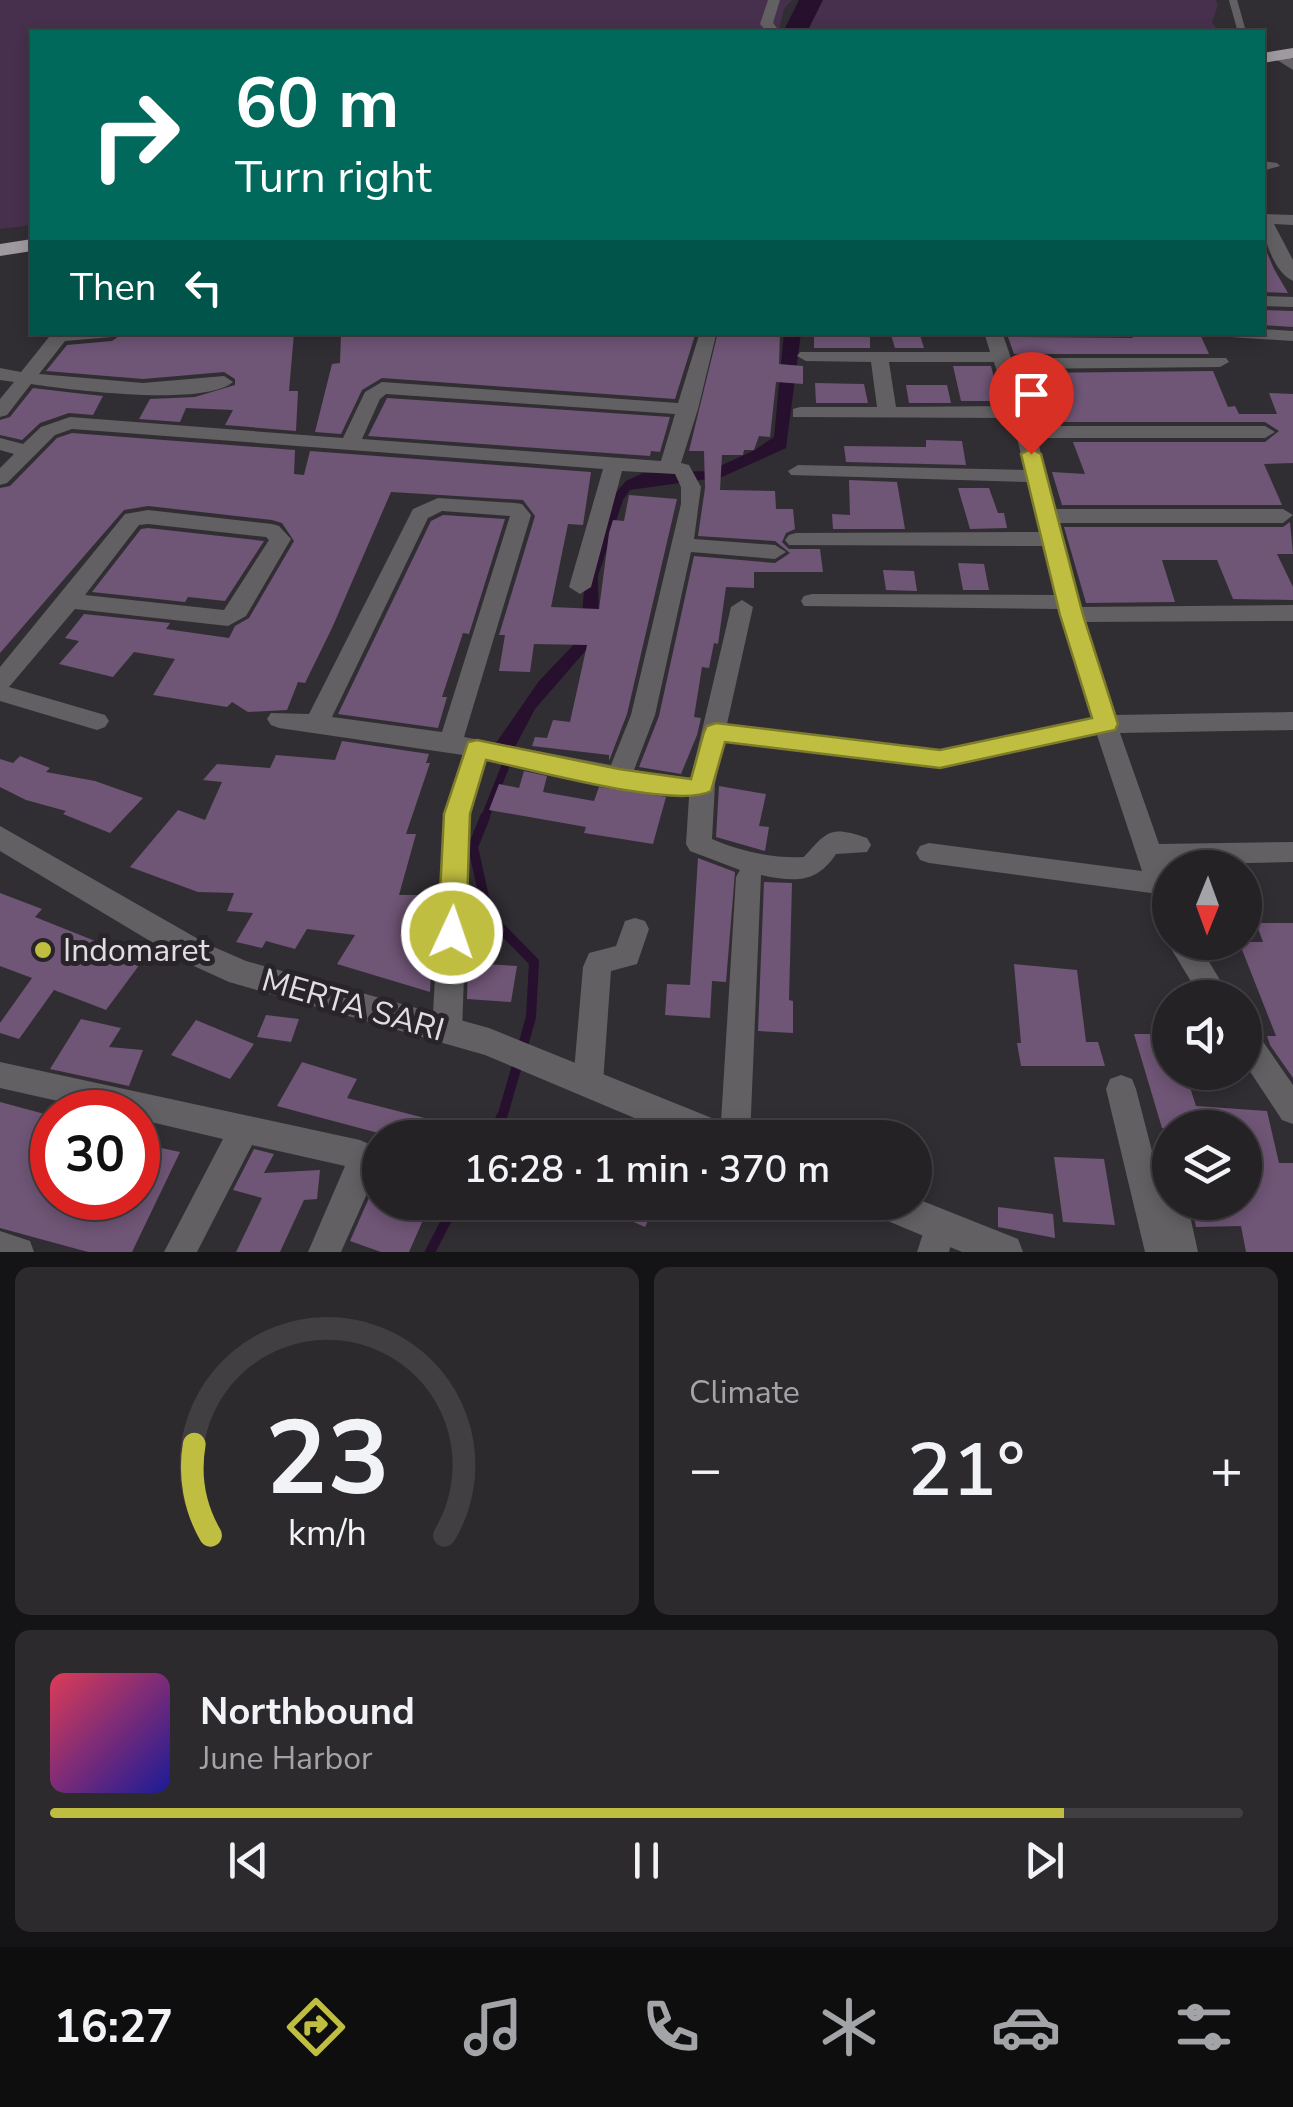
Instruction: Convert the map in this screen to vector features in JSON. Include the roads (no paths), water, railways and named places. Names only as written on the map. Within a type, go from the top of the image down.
[{"type":"highway","points":[[0,238],[30,232]]},
{"type":"highway","points":[[0,250],[30,245]]},
{"type":"street","points":[[772,30],[766,24],[774,0]]},
{"type":"street","points":[[1265,204],[1293,204]]},
{"type":"street","points":[[1265,219],[1293,220]]},
{"type":"street","points":[[1265,223],[1293,276]]},
{"type":"street","points":[[1265,301],[1293,302]]},
{"type":"street","points":[[1265,334],[1293,336]]},
{"type":"street","points":[[0,411],[61,335]]},
{"type":"street","points":[[619,778],[643,715],[682,545],[681,475],[689,409],[708,335]]},
{"type":"street","points":[[994,335],[1022,422],[1070,609],[1152,864]]},
{"type":"street","points":[[806,356],[1220,362]]},
{"type":"street","points":[[879,358],[888,412]]},
{"type":"street","points":[[0,374],[148,387],[187,388],[224,382]]},
{"type":"street","points":[[123,427],[148,387]]},
{"type":"street","points":[[351,442],[372,396],[382,388],[689,409]]},
{"type":"street","points":[[800,413],[888,412],[1266,432]]},
{"type":"street","points":[[0,478],[52,428],[70,423],[351,442],[614,465],[681,475]]},
{"type":"street","points":[[0,444],[26,451]]},
{"type":"street","points":[[580,587],[614,465]]},
{"type":"street","points":[[798,471],[1036,476]]},
{"type":"street","points":[[316,724],[420,514],[438,504],[515,510],[521,515],[485,751],[457,814],[448,1031]]},
{"type":"street","points":[[0,682],[37,644],[68,601],[132,519],[148,516],[272,532],[280,539],[238,611],[228,618],[68,601]]},
{"type":"street","points":[[796,540],[1283,516]]},
{"type":"street","points":[[682,545],[775,552]]},
{"type":"street","points":[[812,601],[1293,613]]},
{"type":"street","points":[[742,607],[702,784],[698,839],[704,848],[754,862],[804,868],[816,862],[830,843],[858,845]]},
{"type":"street","points":[[0,694],[97,721]]},
{"type":"street","points":[[278,719],[485,751],[683,789],[702,784]]},
{"type":"street","points":[[716,732],[940,759],[1106,724],[1293,721]]},
{"type":"street","name":"MERTA SARI","points":[[0,837],[196,953],[240,973],[490,1042],[678,1120]]},
{"type":"street","points":[[1148,854],[1293,852]]},
{"type":"street","points":[[929,853],[1152,883]]},
{"type":"street","points":[[736,1120],[749,877]]},
{"type":"street","points":[[574,1077],[599,960],[628,956],[635,929]]},
{"type":"street","points":[[1262,1064],[1293,1110]]},
{"type":"street","points":[[0,1075],[360,1155],[360,1171],[324,1252]]},
{"type":"street","points":[[1121,1089],[1161,1252]]},
{"type":"street","points":[[180,1252],[243,1131]]},
{"type":"street","points":[[909,1220],[937,1239],[1005,1252]]},
{"type":"street","points":[[1175,1220],[1182,1252]]},
{"type":"street","points":[[0,1247],[18,1252]]},
{"type":"lane","points":[[1233,0],[1241,30]]},
{"type":"waterway","points":[[796,30],[811,0]]},
{"type":"waterway","points":[[484,820],[509,757]]},
{"type":"waterway","points":[[485,817],[473,847],[488,915],[534,962],[531,1017],[522,1049]]},
{"type":"waterway","points":[[500,1120],[518,1062]]},
{"type":"waterway","points":[[430,1252],[447,1220]]},
{"type":"place","name":"Indomaret","points":[[43,950]]}]
